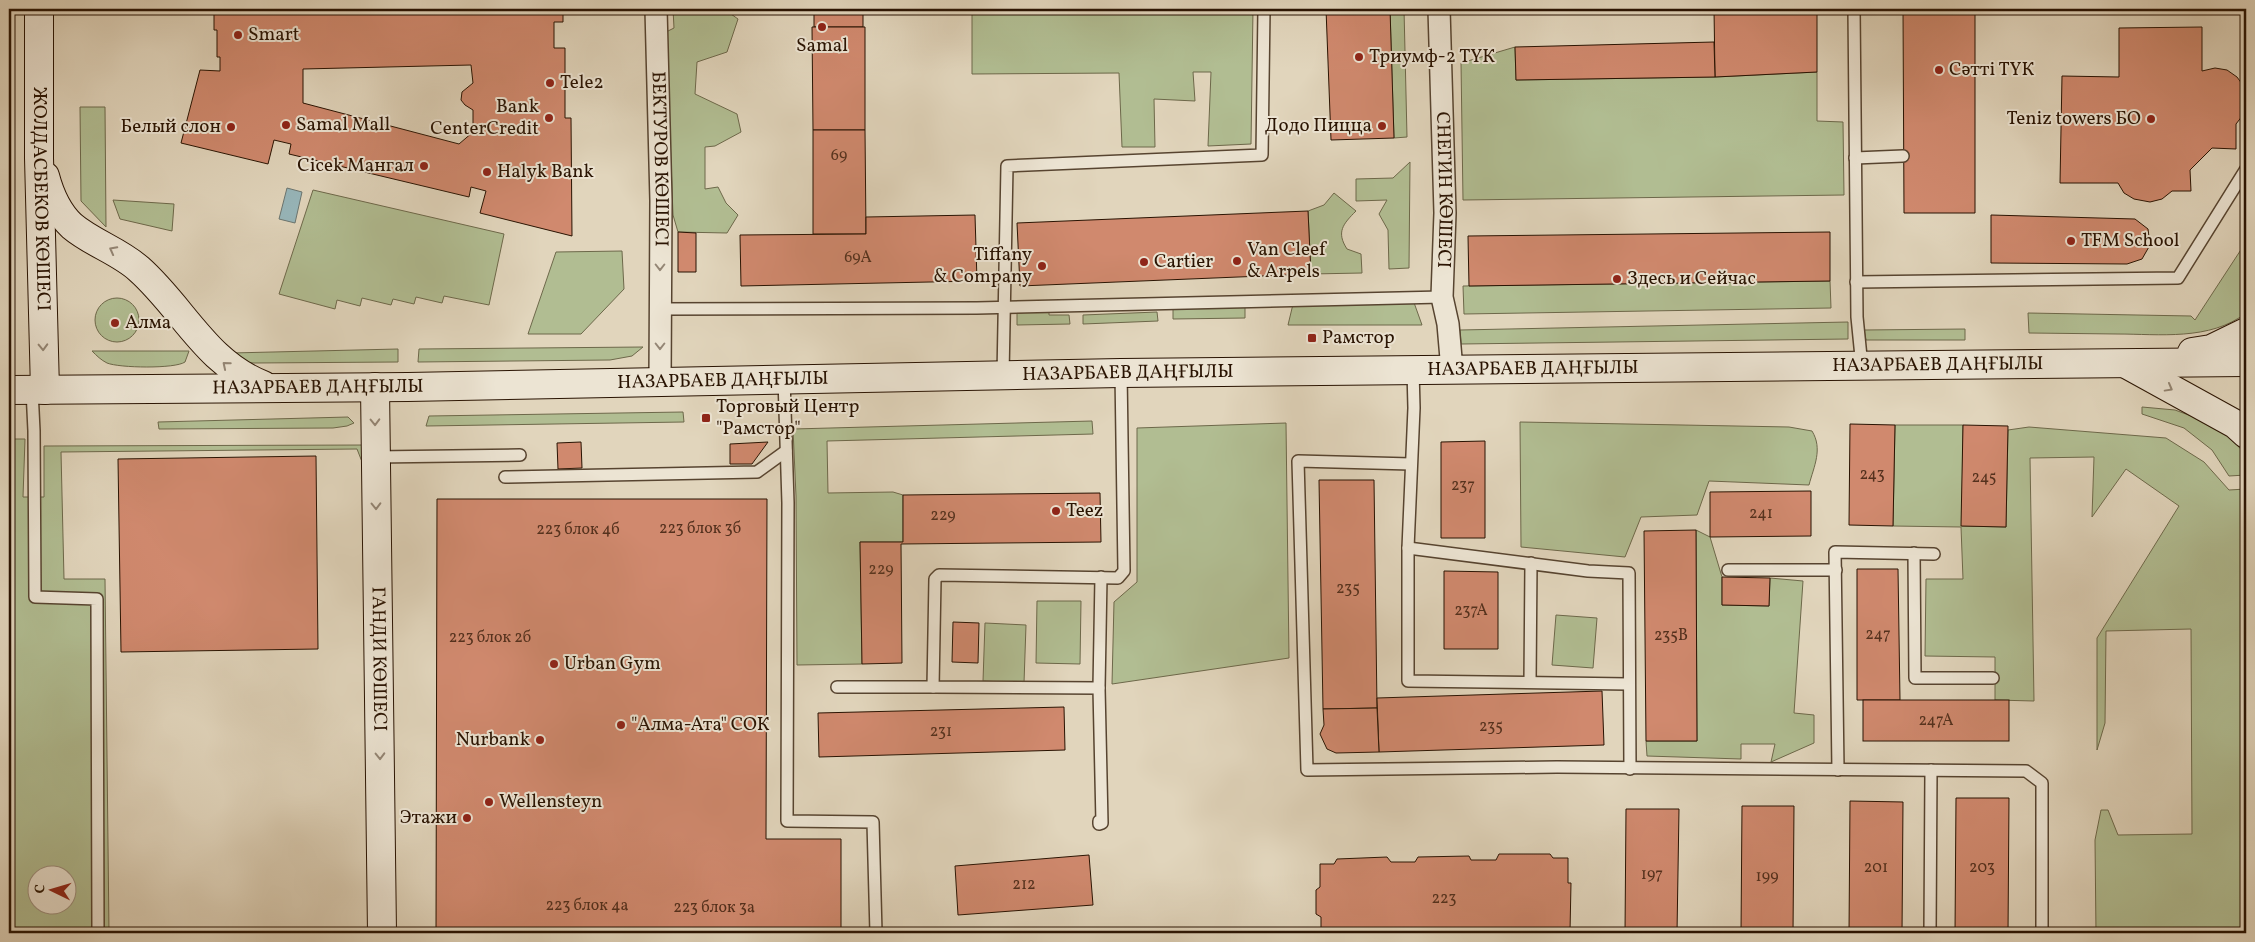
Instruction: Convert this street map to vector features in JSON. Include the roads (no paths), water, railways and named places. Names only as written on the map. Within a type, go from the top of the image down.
[{"type":"main road","name":"ЖОЛДАСБЕКОВ КӨШЕСІ","points":[[28,390],[39,158],[39,9]]},
{"type":"main road","points":[[39,158],[55,203],[73,226],[124,256],[141,270],[164,293],[205,345],[227,366],[246,379],[269,388]]},
{"type":"main road","points":[[2126,364],[2211,349],[2246,332]]},
{"type":"main road","name":"НАЗАРБАЕВ ДАҢҒЫЛЫ","points":[[28,390],[375,387],[1120,373],[2246,362]]},
{"type":"main road","points":[[2126,364],[2235,424],[2246,434]]},
{"type":"main road","name":"ГАНДИ КӨШЕСІ","points":[[375,387],[382,933]]},
{"type":"street","name":"БЕКТУРОВ КӨШЕСІ","points":[[656,9],[661,208],[660,382]]},
{"type":"street","name":"СНЕГИН КӨШЕСІ","points":[[1440,9],[1445,213],[1442,297],[1448,324],[1452,370]]},
{"type":"lane","points":[[1003,375],[1007,166],[1262,155],[1264,9]]},
{"type":"lane","points":[[1854,9],[1856,282],[1862,367]]},
{"type":"lane","points":[[1855,158],[1904,156]]},
{"type":"lane","points":[[1856,282],[2178,278],[2246,170]]},
{"type":"lane","points":[[660,309],[1003,308],[1442,297]]},
{"type":"lane","points":[[1413,370],[1408,548],[1408,681],[1628,684]]},
{"type":"lane","points":[[933,687],[935,579],[939,575],[1118,578],[1124,571],[1120,373]]},
{"type":"lane","points":[[784,380],[789,667],[787,821],[873,822],[876,933]]},
{"type":"lane","points":[[28,390],[34,431],[35,597],[97,599],[98,933]]},
{"type":"lane","points":[[505,477],[757,472],[786,451]]},
{"type":"lane","points":[[376,457],[520,455]]},
{"type":"lane","points":[[1411,464],[1298,461],[1307,770],[1546,767],[2026,771],[2042,783],[2042,933]]},
{"type":"lane","points":[[1408,548],[1588,571],[1629,573],[1628,684],[1630,769]]},
{"type":"lane","points":[[1838,770],[1835,552],[1934,554]]},
{"type":"lane","points":[[1914,553],[1915,678],[1993,678]]},
{"type":"lane","points":[[1530,682],[1531,563]]},
{"type":"lane","points":[[1728,570],[1836,570]]},
{"type":"lane","points":[[1099,820],[1099,824],[1102,822],[1099,688],[1101,577]]},
{"type":"lane","points":[[837,687],[1099,688]]},
{"type":"lane","points":[[1930,933],[1931,770]]},
{"type":"water","points":[[287,188],[302,192],[295,223],[279,219]]},
{"type":"place","name":"Samal","points":[[822,27]]},
{"type":"place","name":"Smart","points":[[238,35]]},
{"type":"place","name":"Триумф-2 ТҮК","points":[[1359,57]]},
{"type":"place","name":"Сәтті ТҮК","points":[[1939,70]]},
{"type":"place","name":"Tele2","points":[[550,83]]},
{"type":"place","name":"Bank CenterCredit","points":[[549,118]]},
{"type":"place","name":"Teniz towers БО","points":[[2151,119]]},
{"type":"place","name":"Samal Mall","points":[[286,125]]},
{"type":"place","name":"Додо Пицца","points":[[1382,126]]},
{"type":"place","name":"Белый слон","points":[[231,127]]},
{"type":"place","name":"Cicek Мангал","points":[[424,166]]},
{"type":"place","name":"Halyk Bank","points":[[487,172]]},
{"type":"place","name":"TFM School","points":[[2071,241]]},
{"type":"place","name":"Van Cleef & Arpels","points":[[1237,261]]},
{"type":"place","name":"Cartier","points":[[1144,262]]},
{"type":"place","name":"Tiffany & Company","points":[[1042,266]]},
{"type":"place","name":"Здесь и Сейчас","points":[[1617,279]]},
{"type":"place","name":"Алма","points":[[115,323]]},
{"type":"place","name":"Рамстор","points":[[1312,338]]},
{"type":"place","name":"Торговый Центр \"Рамстор\"","points":[[706,418]]},
{"type":"place","name":"Teez","points":[[1056,511]]},
{"type":"place","name":"Urban Gym","points":[[554,664]]},
{"type":"place","name":"\"Алма-Ата\" СОК","points":[[621,725]]},
{"type":"place","name":"Nurbank","points":[[540,740]]},
{"type":"place","name":"Wellensteyn","points":[[489,802]]},
{"type":"place","name":"Этажи","points":[[467,818]]}]
